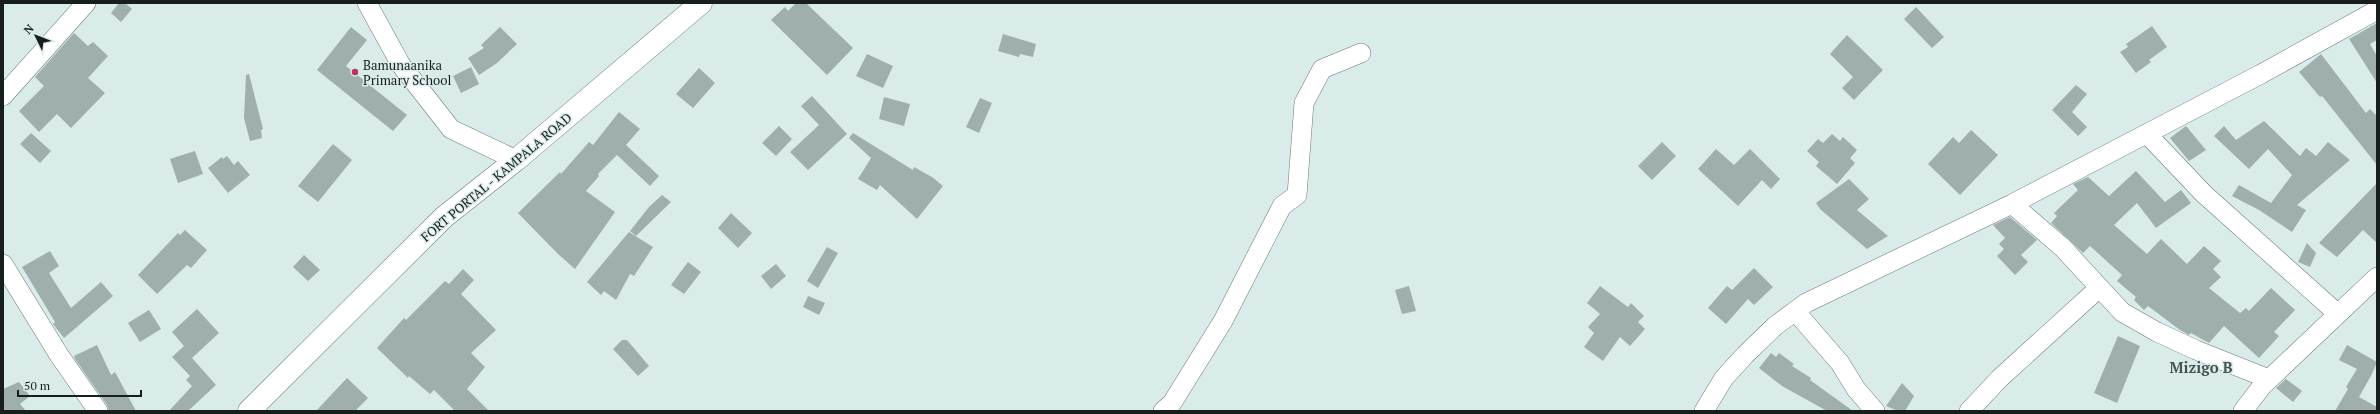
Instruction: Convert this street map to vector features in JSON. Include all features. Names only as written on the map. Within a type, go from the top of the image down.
[{"type":"main road","name":"FORT PORTAL - KAMPALA ROAD","points":[[249,411],[444,217],[516,160],[701,3]]},
{"type":"street","points":[[3,96],[86,3]]},
{"type":"street","points":[[367,3],[401,66],[451,129],[516,160]]},
{"type":"street","points":[[1704,411],[1724,378],[1775,326],[1806,303],[2012,204],[2261,74],[2377,10]]},
{"type":"street","points":[[1164,411],[1172,403],[1223,321],[1282,206],[1298,195],[1304,102],[1322,69],[1360,53]]},
{"type":"street","points":[[2147,134],[2204,194],[2338,314]]},
{"type":"street","points":[[2012,204],[2063,248],[2122,312],[2157,332],[2269,379]]},
{"type":"street","points":[[3,264],[59,355],[98,411]]},
{"type":"street","points":[[2243,411],[2269,379],[2377,277]]},
{"type":"street","points":[[1968,411],[2000,378],[2099,288]]},
{"type":"street","points":[[1795,311],[1840,363],[1856,389],[1874,411]]},
{"type":"building","points":[[119,3],[125,3],[132,9],[121,22],[111,13]]},
{"type":"building","points":[[796,3],[806,3],[853,48],[827,75],[771,20],[785,7],[788,11]]},
{"type":"building","points":[[1916,7],[1944,37],[1932,48],[1904,19]]},
{"type":"building","points":[[2377,23],[2377,40],[2370,44],[2377,56],[2377,83],[2349,39]]},
{"type":"building","points":[[2152,26],[2167,47],[2149,60],[2151,62],[2136,73],[2120,52],[2128,47],[2126,44]]},
{"type":"building","points":[[351,27],[367,40],[346,66],[407,115],[393,131],[317,70]]},
{"type":"building","points":[[500,27],[517,44],[497,63],[479,75],[468,58],[484,48],[481,45]]},
{"type":"building","points":[[74,33],[88,46],[93,42],[108,56],[88,78],[105,93],[71,128],[57,114],[39,132],[19,111],[44,86],[35,77]]},
{"type":"building","points":[[1003,34],[1036,44],[1033,57],[1020,54],[1019,57],[998,51]]},
{"type":"building","points":[[1847,35],[1883,70],[1854,100],[1842,88],[1853,77],[1830,54]]},
{"type":"building","points":[[867,54],[893,66],[883,88],[856,76]]},
{"type":"building","points":[[2321,54],[2366,113],[2370,109],[2377,116],[2377,165],[2322,96],[2320,97],[2299,72]]},
{"type":"building","points":[[471,67],[479,84],[461,93],[453,76]]},
{"type":"building","points":[[699,68],[715,83],[693,108],[676,94]]},
{"type":"building","points":[[249,74],[263,129],[261,130],[262,138],[250,141],[244,118],[246,75]]},
{"type":"building","points":[[2076,85],[2087,94],[2072,112],[2087,127],[2078,136],[2052,110]]},
{"type":"building","points":[[812,96],[847,134],[808,170],[790,152],[819,125],[801,106]]},
{"type":"building","points":[[884,97],[910,104],[904,126],[879,119]]},
{"type":"building","points":[[980,98],[992,103],[979,133],[966,127]]},
{"type":"building","points":[[619,112],[640,129],[626,145],[659,176],[650,186],[617,155],[598,174],[599,176],[586,191],[615,212],[575,269],[558,254],[518,213],[560,172],[561,174],[589,142],[593,145]]},
{"type":"building","points":[[2264,121],[2300,156],[2306,148],[2316,156],[2328,142],[2350,160],[2297,205],[2306,210],[2292,232],[2259,210],[2232,196],[2239,185],[2271,203],[2292,175],[2268,149],[2249,169],[2214,136],[2224,126],[2236,140]]},
{"type":"building","points":[[779,126],[792,139],[776,156],[762,143]]},
{"type":"building","points":[[2186,126],[2206,150],[2189,161],[2170,138]]},
{"type":"building","points":[[1971,130],[1998,155],[1960,195],[1928,164],[1953,137],[1959,143]]},
{"type":"building","points":[[31,133],[51,151],[40,163],[20,144]]},
{"type":"building","points":[[853,133],[913,170],[914,167],[932,177],[943,186],[917,219],[880,185],[877,190],[858,179],[871,158],[849,138]]},
{"type":"building","points":[[1832,134],[1840,141],[1843,137],[1857,150],[1850,158],[1855,163],[1837,184],[1816,166],[1819,162],[1807,151],[1818,139],[1823,143]]},
{"type":"building","points":[[1662,142],[1676,156],[1652,180],[1638,166]]},
{"type":"building","points":[[333,144],[352,160],[318,202],[298,186]]},
{"type":"building","points":[[1716,149],[1734,165],[1750,149],[1780,179],[1771,189],[1762,180],[1738,206],[1698,169]]},
{"type":"building","points":[[195,151],[203,174],[178,183],[170,159]]},
{"type":"building","points":[[227,156],[234,165],[238,161],[250,175],[228,193],[208,168],[222,157],[223,159]]},
{"type":"building","points":[[2136,171],[2165,202],[2181,190],[2191,203],[2156,228],[2137,203],[2114,225],[2147,254],[2161,239],[2187,264],[2204,246],[2221,261],[2213,269],[2221,277],[2209,288],[2240,313],[2246,308],[2249,311],[2271,288],[2295,310],[2274,332],[2279,336],[2259,358],[2224,326],[2209,343],[2191,333],[2189,335],[2180,330],[2148,306],[2144,310],[2134,300],[2136,297],[2117,281],[2122,275],[2090,246],[2083,253],[2051,223],[2057,216],[2054,213],[2078,190],[2073,184],[2088,177],[2109,196]]},
{"type":"building","points":[[1849,179],[1869,199],[1857,210],[1888,236],[1867,249],[1820,209],[1816,203]]},
{"type":"building","points":[[2377,183],[2377,243],[2363,230],[2337,257],[2319,243]]},
{"type":"building","points":[[662,195],[671,202],[636,236],[630,231],[649,207]]},
{"type":"building","points":[[731,213],[752,233],[738,248],[718,228]]},
{"type":"building","points":[[2010,217],[2037,240],[2021,255],[2028,262],[2015,275],[1997,256],[2004,249],[1999,244],[2005,238],[1993,225]]},
{"type":"building","points":[[185,230],[207,250],[191,268],[187,265],[157,294],[138,275],[178,233],[180,235]]},
{"type":"building","points":[[629,232],[653,247],[634,276],[630,274],[616,300],[604,291],[601,295],[587,282]]},
{"type":"building","points":[[2307,243],[2316,253],[2310,267],[2298,262]]},
{"type":"building","points":[[827,247],[838,253],[818,288],[807,281]]},
{"type":"building","points":[[50,251],[59,266],[49,273],[71,308],[101,282],[113,296],[64,338],[53,324],[55,322],[22,267]]},
{"type":"building","points":[[304,255],[320,270],[308,281],[293,267]]},
{"type":"building","points":[[688,262],[701,272],[684,294],[671,285]]},
{"type":"building","points":[[776,264],[786,276],[771,289],[761,276]]},
{"type":"building","points":[[1754,268],[1773,287],[1754,305],[1748,299],[1726,324],[1708,308],[1727,286],[1732,290]]},
{"type":"building","points":[[463,269],[474,280],[461,294],[496,330],[471,353],[485,367],[467,389],[489,411],[455,411],[434,390],[430,394],[409,376],[408,378],[377,348],[404,318],[406,320],[445,281],[449,284]]},
{"type":"building","points":[[1409,286],[1416,311],[1402,314],[1395,290]]},
{"type":"building","points":[[1600,286],[1628,307],[1631,303],[1644,316],[1638,322],[1645,329],[1630,346],[1620,337],[1603,361],[1584,347],[1594,333],[1588,327],[1600,314],[1587,303]]},
{"type":"building","points":[[808,296],[825,303],[819,315],[803,307]]},
{"type":"building","points":[[197,309],[219,333],[192,358],[216,385],[188,411],[169,411],[192,386],[186,380],[190,376],[172,357],[184,346],[172,332]]},
{"type":"building","points":[[149,310],[161,329],[140,342],[128,323]]},
{"type":"building","points":[[2118,336],[2140,346],[2117,403],[2094,393]]},
{"type":"building","points":[[622,340],[627,340],[649,366],[638,376],[613,349]]},
{"type":"building","points":[[97,345],[111,375],[115,372],[136,411],[109,411],[107,405],[75,359],[74,356]]},
{"type":"building","points":[[2347,345],[2377,362],[2359,397],[2377,407],[2377,411],[2335,411],[2348,389],[2346,387],[2357,369],[2339,360]]},
{"type":"building","points":[[1771,353],[1776,357],[1779,353],[1794,364],[1792,366],[1811,378],[1810,380],[1853,411],[1827,411],[1782,386],[1759,368]]},
{"type":"building","points":[[347,378],[368,398],[355,411],[316,411]]},
{"type":"building","points":[[2286,379],[2302,391],[2293,402],[2276,388]]},
{"type":"building","points":[[19,382],[30,396],[20,404],[26,411],[3,411],[3,389]]},
{"type":"building","points":[[1902,383],[1914,396],[1905,411],[1898,411],[1886,406]]},
{"type":"place","name":"Bamunaanika Primary School","points":[[355,72]]},
{"type":"district","name":"Mizigo B","points":[[2201,368]]}]
